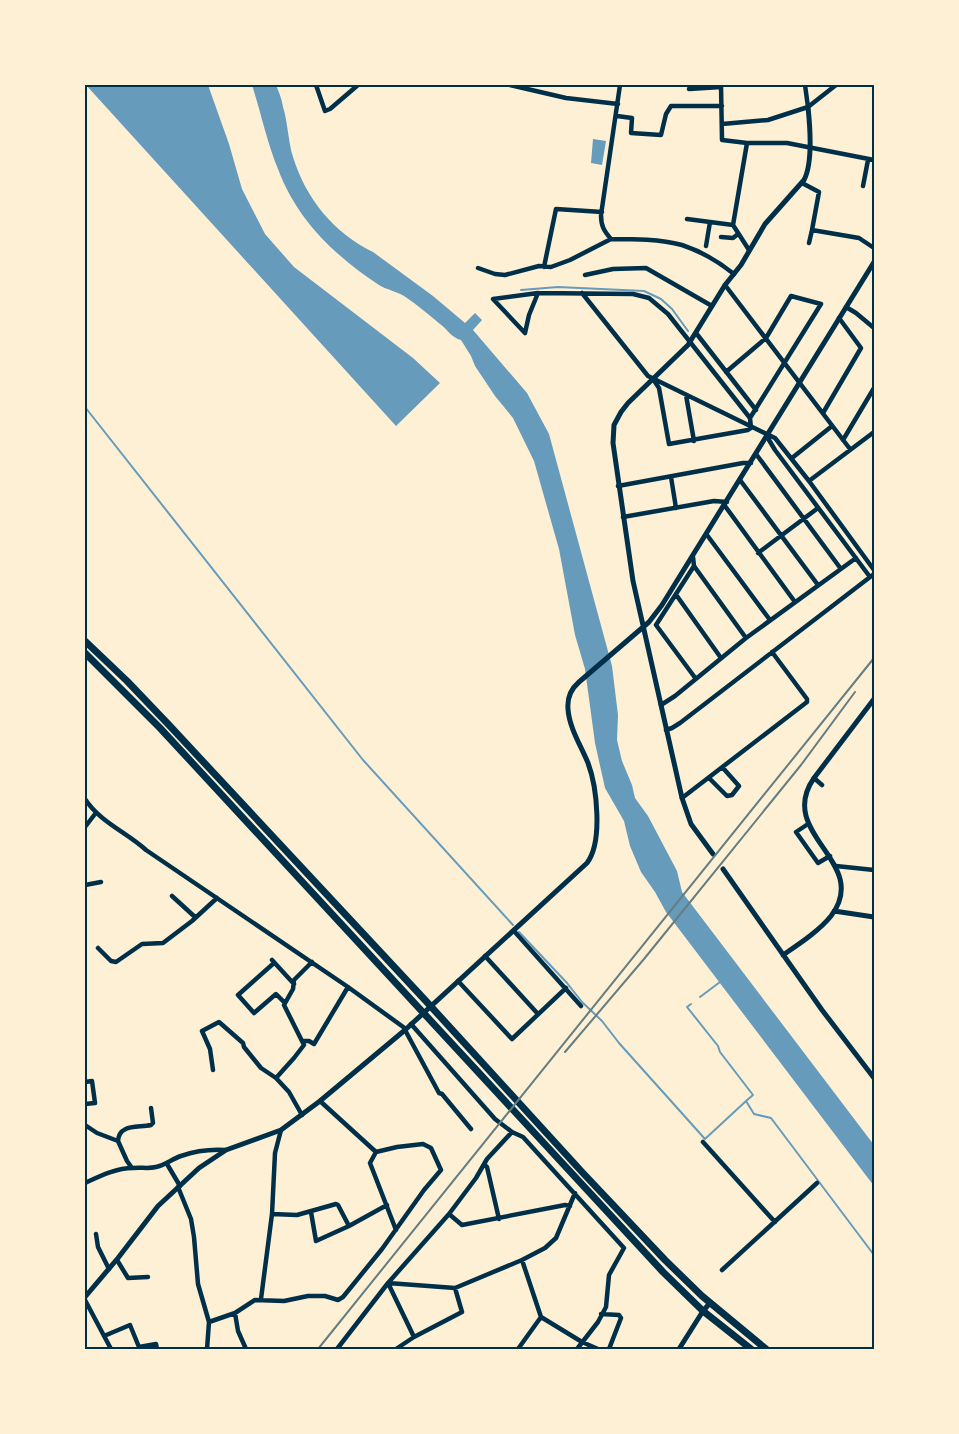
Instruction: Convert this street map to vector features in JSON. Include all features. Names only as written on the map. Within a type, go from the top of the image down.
[{"type":"highway","points":[[85,641],[169,725],[664,1260],[710,1303],[766,1349]]},
{"type":"highway","points":[[85,653],[166,734],[641,1249],[703,1311],[751,1349]]},
{"type":"street","points":[[316,85],[325,111],[330,110],[358,85]]},
{"type":"street","points":[[510,85],[566,98],[618,104]]},
{"type":"street","points":[[611,238],[601,224],[620,85]]},
{"type":"street","points":[[713,854],[691,824],[682,798],[660,704],[633,581],[618,486],[613,443],[614,425],[628,403],[691,341],[724,286],[770,219],[806,176],[810,146],[805,85]]},
{"type":"street","points":[[722,124],[768,120],[808,107],[836,85]]},
{"type":"street","points":[[688,89],[721,86],[722,140],[787,142],[874,160]]},
{"type":"street","points":[[616,116],[632,118],[632,133],[661,135],[666,114],[671,106],[722,106]]},
{"type":"street","points":[[748,142],[733,224],[749,250]]},
{"type":"street","points":[[863,186],[868,160]]},
{"type":"street","points":[[802,183],[819,192],[808,243]]},
{"type":"street","points":[[544,267],[556,209],[602,212]]},
{"type":"street","points":[[687,219],[733,224]]},
{"type":"street","points":[[706,246],[710,222]]},
{"type":"street","points":[[812,230],[859,238],[874,248]]},
{"type":"street","points":[[721,238],[733,238],[738,234]]},
{"type":"street","points":[[478,268],[495,274],[505,275],[539,266],[544,267],[570,260],[611,238],[683,246],[723,265],[734,274]]},
{"type":"street","points":[[111,1349],[85,1299],[158,1206],[199,1168],[226,1150],[281,1130],[320,1101],[423,1014],[587,863],[596,845],[597,830],[592,780],[568,711],[570,694],[579,682],[643,627],[662,605],[874,262]]},
{"type":"street","points":[[585,274],[613,269],[646,268],[712,306]]},
{"type":"street","points":[[724,286],[850,449]]},
{"type":"street","points":[[538,293],[529,315],[525,333],[493,299],[538,293],[633,294],[649,298],[668,314],[691,341],[750,418],[751,428]]},
{"type":"street","points":[[582,293],[648,376],[751,428],[775,438],[809,480],[874,570]]},
{"type":"street","points":[[726,372],[766,338],[791,296],[821,304],[750,418]]},
{"type":"street","points":[[846,307],[874,328]]},
{"type":"street","points":[[823,413],[861,348],[839,318]]},
{"type":"street","points":[[696,333],[756,410]]},
{"type":"street","points":[[653,379],[659,388],[669,444],[694,441],[751,428]]},
{"type":"street","points":[[843,440],[874,388]]},
{"type":"street","points":[[686,395],[694,441]]},
{"type":"street","points":[[792,458],[832,426]]},
{"type":"street","points":[[809,480],[874,432]]},
{"type":"street","points":[[666,730],[680,723],[872,575],[856,558],[818,508],[766,435]]},
{"type":"street","points":[[756,454],[841,569]]},
{"type":"street","points":[[618,486],[750,463]]},
{"type":"street","points":[[671,477],[676,508]]},
{"type":"street","points":[[740,480],[818,585]]},
{"type":"street","points":[[623,517],[714,501],[726,504],[795,602]]},
{"type":"street","points":[[758,552],[818,508]]},
{"type":"street","points":[[707,535],[770,620]]},
{"type":"street","points":[[693,557],[694,566],[746,638]]},
{"type":"street","points":[[660,704],[675,696],[746,638],[856,558]]},
{"type":"street","points":[[694,566],[656,625],[696,679]]},
{"type":"street","points":[[676,596],[721,658]]},
{"type":"street","points":[[682,798],[807,702],[807,698],[772,652]]},
{"type":"street","points":[[783,955],[823,925],[834,911],[839,898],[839,876],[836,866],[808,824],[805,812],[805,798],[814,778],[874,699]]},
{"type":"street","points":[[709,778],[727,796],[732,795],[739,786],[723,768]]},
{"type":"street","points":[[814,778],[822,785]]},
{"type":"street","points":[[85,799],[95,814],[123,831],[146,850],[348,987],[405,1030],[439,1093],[442,1094],[471,1129]]},
{"type":"street","points":[[85,827],[95,814]]},
{"type":"street","points":[[808,824],[796,832],[818,863],[830,856]]},
{"type":"street","points":[[836,866],[874,870]]},
{"type":"street","points":[[724,870],[783,955],[874,1078]]},
{"type":"street","points":[[85,886],[100,882]]},
{"type":"street","points":[[172,896],[195,917]]},
{"type":"street","points":[[98,948],[111,961],[116,962],[142,944],[164,943],[217,898]]},
{"type":"street","points":[[834,911],[874,917]]},
{"type":"street","points":[[514,931],[581,1006]]},
{"type":"street","points":[[484,956],[538,1014]]},
{"type":"street","points":[[285,1003],[276,994],[254,1013],[238,995],[273,962],[294,984]]},
{"type":"street","points":[[276,1078],[303,1047],[302,1041],[284,1008],[294,980],[312,962]]},
{"type":"street","points":[[458,981],[512,1039],[566,988]]},
{"type":"street","points":[[302,1041],[309,1041],[314,1044],[348,987]]},
{"type":"street","points":[[213,1070],[210,1049],[202,1031],[219,1022],[243,1043],[244,1047],[262,1068],[276,1078],[288,1092],[302,1115]]},
{"type":"street","points":[[411,1024],[495,1119],[512,1132],[523,1137],[624,1248],[610,1275],[606,1308],[598,1322],[577,1349]]},
{"type":"street","points":[[85,1082],[92,1081],[95,1103],[85,1104]]},
{"type":"street","points":[[320,1101],[376,1152]]},
{"type":"street","points":[[132,1168],[118,1141],[118,1134],[124,1129],[151,1125],[153,1123],[151,1108]]},
{"type":"street","points":[[85,1125],[97,1133],[118,1141]]},
{"type":"street","points":[[261,1299],[272,1214],[274,1153],[281,1130]]},
{"type":"street","points":[[337,1349],[388,1283],[448,1214],[476,1178],[487,1158],[512,1132]]},
{"type":"street","points":[[703,1142],[776,1222]]},
{"type":"street","points":[[209,1322],[236,1314],[250,1302],[261,1299],[284,1301],[308,1296],[325,1296],[338,1300],[343,1297],[396,1230],[441,1169],[431,1148],[423,1144],[376,1152],[370,1163],[396,1230]]},
{"type":"street","points":[[85,1183],[105,1174],[132,1168],[154,1168],[198,1151],[226,1150]]},
{"type":"street","points":[[167,1164],[179,1186],[191,1219],[196,1249],[198,1284],[209,1322],[207,1349]]},
{"type":"street","points":[[484,1164],[499,1219]]},
{"type":"street","points":[[722,1270],[817,1182]]},
{"type":"street","points":[[388,1283],[455,1288],[522,1260],[545,1248],[556,1238],[574,1193]]},
{"type":"street","points":[[272,1214],[297,1215],[338,1205],[349,1226]]},
{"type":"street","points":[[311,1212],[316,1241],[349,1226],[387,1205]]},
{"type":"street","points":[[448,1214],[462,1225],[565,1205],[570,1206]]},
{"type":"street","points":[[96,1234],[98,1247],[109,1269]]},
{"type":"street","points":[[117,1260],[128,1278],[148,1277]]},
{"type":"street","points":[[522,1260],[541,1317],[582,1342],[598,1349]]},
{"type":"street","points":[[388,1283],[414,1337]]},
{"type":"street","points":[[396,1349],[414,1337],[462,1312],[455,1288]]},
{"type":"street","points":[[679,1349],[710,1303]]},
{"type":"street","points":[[236,1314],[238,1331],[246,1349]]},
{"type":"street","points":[[602,1314],[619,1315],[621,1318],[609,1349]]},
{"type":"street","points":[[518,1349],[541,1317]]},
{"type":"street","points":[[104,1336],[130,1325],[139,1346],[156,1344],[157,1349]]},
{"type":"water","points":[[86,85],[208,85],[229,144],[242,189],[265,234],[294,267],[413,358],[440,383],[396,426]]},
{"type":"water","points":[[252,85],[276,85],[285,113],[291,151],[306,187],[323,213],[346,235],[373,252],[433,296],[465,323],[475,313],[482,320],[473,330],[527,393],[549,434],[612,666],[618,715],[617,740],[635,798],[648,816],[677,871],[682,892],[874,1145],[874,1186],[666,912],[641,872],[630,846],[624,821],[605,788],[595,743],[585,669],[575,635],[559,549],[534,461],[513,418],[495,396],[475,366],[461,340],[452,335],[401,294],[379,285],[347,262],[319,235],[307,220],[296,205],[278,169]]},
{"type":"water","points":[[593,139],[606,141],[602,165],[591,163]]},
{"type":"waterway","points":[[521,290],[558,287],[644,291],[661,299],[672,309],[688,331]]},
{"type":"waterway","points":[[85,407],[363,760],[513,925]]},
{"type":"waterway","points":[[519,932],[567,983],[582,1002],[602,1021],[619,1043],[705,1139],[746,1101],[754,1114],[771,1118],[874,1255]]},
{"type":"waterway","points":[[700,997],[720,982]]},
{"type":"waterway","points":[[691,1004],[687,1007],[753,1095],[746,1101]]},
{"type":"railway","points":[[318,1349],[874,658]]},
{"type":"railway","points":[[565,1052],[644,959],[801,765],[855,692]]}]
